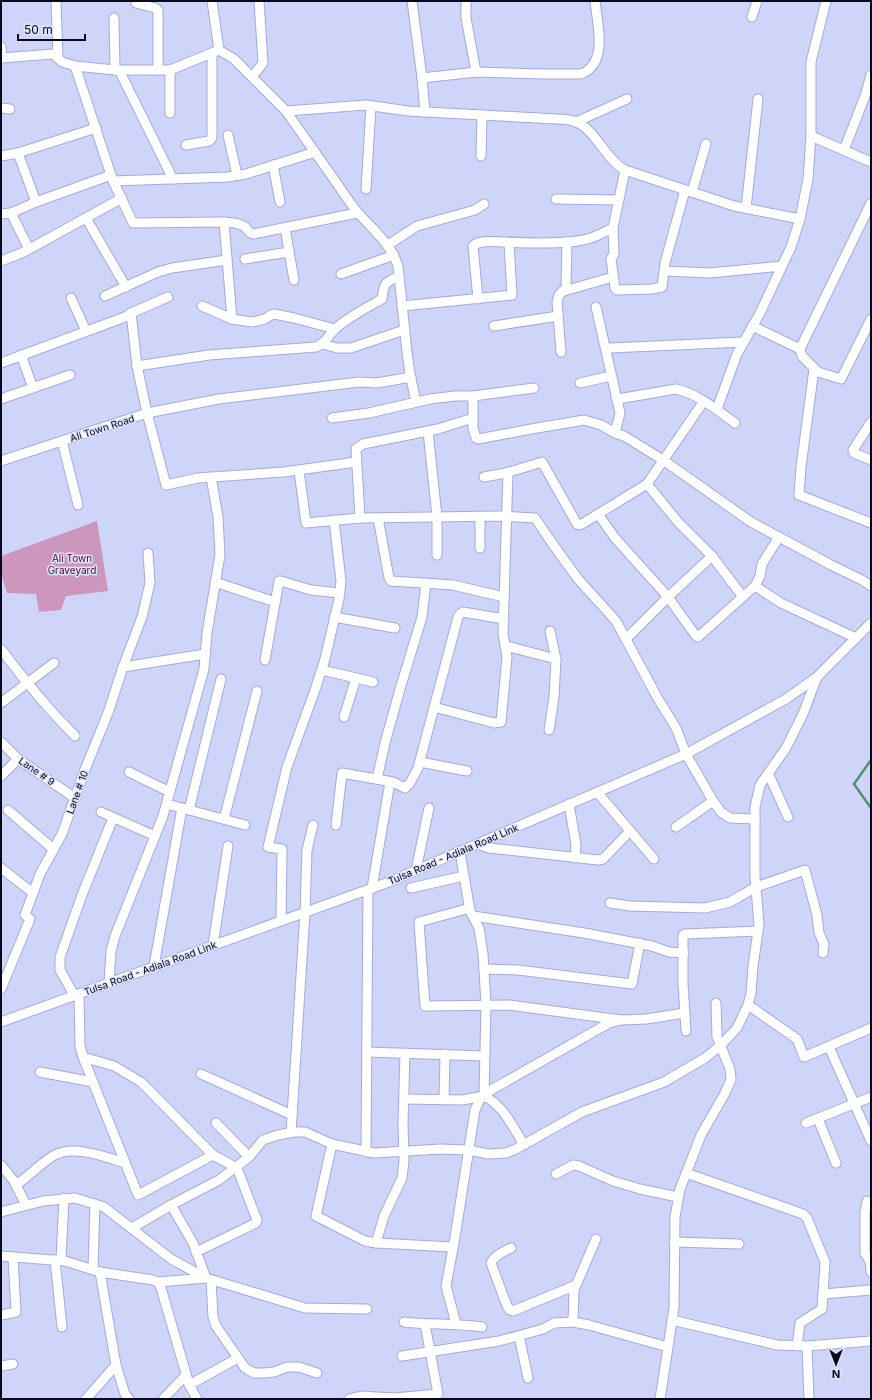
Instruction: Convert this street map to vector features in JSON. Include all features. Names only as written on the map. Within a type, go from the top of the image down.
[{"type":"street","points":[[56,1],[58,58]]},
{"type":"street","points":[[186,145],[209,141],[212,138],[216,51],[212,1]]},
{"type":"street","points":[[252,77],[263,63],[259,1]]},
{"type":"street","points":[[412,1],[425,112]]},
{"type":"street","points":[[466,1],[466,18],[476,72]]},
{"type":"street","points":[[422,78],[476,72],[581,74],[595,61],[600,47],[595,1]]},
{"type":"street","points":[[752,17],[757,1]]},
{"type":"street","points":[[716,409],[737,354],[791,247],[800,219],[808,179],[811,136],[811,62],[826,1]]},
{"type":"street","points":[[136,3],[158,10],[158,70]]},
{"type":"street","points":[[114,18],[117,70],[173,179]]},
{"type":"street","points":[[1,47],[1,58],[53,54],[62,62],[75,66],[117,70],[170,70],[216,51],[234,59],[286,111],[357,213],[384,239],[394,255],[398,266],[404,330],[416,402]]},
{"type":"street","points":[[75,66],[112,178],[134,223],[237,223],[253,234],[357,213]]},
{"type":"street","points":[[170,70],[170,113]]},
{"type":"street","points":[[866,96],[871,75]]},
{"type":"street","points":[[844,150],[871,87]]},
{"type":"street","points":[[576,122],[627,99]]},
{"type":"street","points":[[746,208],[758,99]]},
{"type":"street","points":[[286,111],[371,106],[408,111],[557,119],[576,122],[586,127],[618,166],[625,170],[734,206],[800,219]]},
{"type":"street","points":[[366,189],[371,106]]},
{"type":"street","points":[[481,156],[482,115]]},
{"type":"street","points":[[1,156],[18,153],[96,128]]},
{"type":"street","points":[[228,135],[236,175]]},
{"type":"street","points":[[811,136],[871,162]]},
{"type":"street","points":[[625,170],[613,228],[614,254],[611,259],[615,288],[617,290],[652,289],[662,287],[665,263],[688,191],[706,144]]},
{"type":"street","points":[[1,214],[11,213],[36,202],[112,178],[173,179],[246,174],[315,152]]},
{"type":"street","points":[[18,153],[36,202]]},
{"type":"street","points":[[273,166],[280,202]]},
{"type":"street","points":[[1,261],[29,249],[122,198]]},
{"type":"street","points":[[556,199],[619,200]]},
{"type":"street","points":[[871,203],[800,349],[802,356],[818,372],[841,379],[871,318]]},
{"type":"street","points":[[388,245],[417,226],[475,210],[484,204]]},
{"type":"street","points":[[11,213],[29,249]]},
{"type":"street","points":[[86,218],[126,287]]},
{"type":"street","points":[[224,222],[232,319]]},
{"type":"street","points":[[285,228],[294,280]]},
{"type":"street","points":[[478,299],[473,246],[475,244],[480,242],[567,242],[590,238],[613,228]]},
{"type":"street","points":[[402,306],[512,295],[509,242]]},
{"type":"street","points":[[564,291],[566,288],[567,242]]},
{"type":"street","points":[[245,258],[289,252]]},
{"type":"street","points":[[341,274],[394,255]]},
{"type":"street","points":[[105,296],[158,272],[172,268],[227,260]]},
{"type":"street","points":[[665,271],[710,273],[782,266]]},
{"type":"street","points":[[137,366],[209,355],[316,347],[323,344],[335,329],[351,316],[382,299],[384,285],[388,281],[399,276]]},
{"type":"street","points":[[561,352],[557,298],[559,295],[564,291],[613,277]]},
{"type":"street","points":[[1,363],[125,317],[168,297]]},
{"type":"street","points":[[71,298],[86,331]]},
{"type":"street","points":[[202,306],[232,319],[252,322],[265,320],[274,314],[302,319],[335,329]]},
{"type":"street","points":[[596,307],[620,413],[615,433]]},
{"type":"street","points":[[131,313],[137,366],[147,413],[219,399],[359,382],[378,383],[411,377]]},
{"type":"street","points":[[494,326],[558,316]]},
{"type":"street","points":[[752,326],[800,349]]},
{"type":"street","points":[[323,344],[338,348],[351,348],[404,330]]},
{"type":"street","points":[[606,350],[610,348],[743,342]]},
{"type":"street","points":[[21,356],[33,388]]},
{"type":"street","points":[[814,369],[801,467],[799,495],[871,523]]},
{"type":"street","points":[[1,399],[70,375]]},
{"type":"street","points":[[580,383],[611,376]]},
{"type":"street","points":[[332,418],[430,399],[455,396],[473,396],[534,388]]},
{"type":"street","points":[[616,398],[676,389],[704,401],[735,423]]},
{"type":"street","points":[[473,396],[473,428],[476,438],[478,439],[584,420],[602,425],[615,433],[624,436],[663,460],[750,522],[871,586]]},
{"type":"street","points":[[484,477],[542,462],[577,524],[582,524],[647,484],[704,401]]},
{"type":"street","name":"Ali Town Road","points":[[1,461],[147,413],[166,485],[198,478],[211,477]]},
{"type":"street","points":[[360,518],[356,449],[363,444],[428,431],[473,418]]},
{"type":"street","points":[[871,422],[853,450],[854,452],[871,460]]},
{"type":"street","points":[[428,431],[437,517],[437,555]]},
{"type":"street","points":[[62,441],[78,504]]},
{"type":"street","points":[[109,983],[111,950],[115,936],[155,836],[170,792],[204,669],[220,555],[218,517],[211,477],[299,471],[356,462]]},
{"type":"street","points":[[299,471],[306,523],[360,518],[480,516],[535,518],[578,579],[616,621],[657,697],[676,728],[686,754],[721,812],[730,818],[755,819]]},
{"type":"street","points":[[434,707],[494,723],[501,722],[507,657],[503,634],[508,472]]},
{"type":"street","points":[[647,484],[678,522],[712,556],[742,597]]},
{"type":"street","points":[[598,514],[615,538],[668,597],[698,637],[755,586],[760,576],[762,564],[779,537]]},
{"type":"street","points":[[480,516],[480,548]]},
{"type":"street","points":[[378,518],[389,578],[391,581],[453,585],[504,597]]},
{"type":"street","points":[[281,921],[282,849],[268,847],[287,767],[322,670],[340,593],[342,581],[334,520]]},
{"type":"street","name":"Lane # 10","points":[[1,989],[30,918],[25,915],[40,874],[62,834],[108,713],[123,667],[142,617],[150,583],[148,553]]},
{"type":"street","points":[[626,639],[712,556]]},
{"type":"street","points":[[265,660],[279,581],[311,590],[340,593]]},
{"type":"street","points":[[215,582],[275,602]]},
{"type":"street","points":[[377,780],[380,762],[398,696],[422,617],[426,583]]},
{"type":"street","points":[[755,586],[781,603],[856,638]]},
{"type":"street","points":[[336,825],[342,773],[390,782],[406,788],[410,783],[420,762],[460,614],[463,612],[504,619]]},
{"type":"street","points":[[334,617],[395,628]]},
{"type":"street","name":"Tulsa Road - Adiala Road Link","points":[[1,1022],[370,889],[460,852],[686,754],[786,699],[817,677],[871,623]]},
{"type":"street","points":[[549,730],[554,698],[556,659],[550,631]]},
{"type":"street","points":[[506,646],[556,659]]},
{"type":"street","points":[[1,649],[27,684],[55,716],[76,736]]},
{"type":"street","points":[[123,667],[205,654]]},
{"type":"street","points":[[1,702],[27,684],[54,662]]},
{"type":"street","points":[[322,670],[374,682]]},
{"type":"street","points":[[132,1228],[171,1205],[219,1180],[237,1168],[249,1157],[263,1140],[278,1135],[291,1132],[306,1132],[332,1144],[374,1153],[441,1149],[469,1150],[488,1154],[506,1153],[516,1150],[524,1144],[582,1112],[664,1082],[705,1058],[720,1046],[737,1028],[748,1006],[751,993],[758,931],[758,909],[755,877],[755,807],[760,785],[786,748],[803,714],[817,677]]},
{"type":"street","points":[[344,717],[356,678]]},
{"type":"street","points":[[154,966],[185,809],[221,679]]},
{"type":"street","points":[[224,819],[257,691]]},
{"type":"street","name":"Lane # 9","points":[[1,742],[18,759],[75,798]]},
{"type":"street","points":[[1,776],[18,759]]},
{"type":"street","points":[[420,762],[467,771]]},
{"type":"street","points":[[129,772],[170,792]]},
{"type":"street","points":[[768,773],[788,817]]},
{"type":"street","points":[[366,1152],[370,889],[390,782]]},
{"type":"street","points":[[597,792],[654,859]]},
{"type":"street","points":[[676,827],[713,801]]},
{"type":"street","points":[[166,804],[245,825]]},
{"type":"street","points":[[569,804],[576,845],[575,858]]},
{"type":"street","points":[[416,870],[428,808]]},
{"type":"street","points":[[8,810],[54,849]]},
{"type":"street","points":[[101,812],[155,836]]},
{"type":"street","points":[[113,818],[82,895],[60,957],[60,970],[76,994],[80,1046],[83,1057],[138,1195],[212,1155]]},
{"type":"street","points":[[291,1132],[305,912],[307,850],[313,825]]},
{"type":"street","points":[[478,844],[489,848],[598,860],[603,859],[630,831]]},
{"type":"street","points":[[213,945],[228,846]]},
{"type":"street","points":[[460,852],[472,912],[479,928],[484,970],[486,1005],[484,1096]]},
{"type":"street","points":[[1,868],[33,894]]},
{"type":"street","points":[[610,903],[630,906],[704,908],[730,902],[756,887],[805,870],[817,915],[819,933],[824,944],[823,953]]},
{"type":"street","points":[[410,888],[464,876]]},
{"type":"street","points":[[684,953],[669,952],[640,943],[472,912],[419,922],[424,1006],[509,1005],[621,1020],[646,1019],[685,1013]]},
{"type":"street","points":[[686,1031],[683,984],[683,935],[687,933],[758,931]]},
{"type":"street","points":[[484,970],[518,970],[632,984],[640,943]]},
{"type":"street","points":[[660,1399],[674,1308],[674,1242],[678,1196],[701,1134],[731,1080],[730,1069],[717,1037],[716,1003]]},
{"type":"street","points":[[748,1006],[797,1039],[804,1057],[871,1028]]},
{"type":"street","points":[[455,1320],[446,1286],[475,1110],[480,1099],[497,1087],[589,1034],[609,1023],[621,1020]]},
{"type":"street","points":[[829,1047],[871,1142]]},
{"type":"street","points":[[367,1052],[405,1052],[484,1056]]},
{"type":"street","points":[[376,1243],[384,1216],[402,1178],[404,1161],[403,1122],[405,1052]]},
{"type":"street","points":[[444,1100],[445,1054]]},
{"type":"street","points":[[83,1057],[114,1066],[141,1082],[212,1155],[237,1168],[257,1220],[256,1223],[196,1252]]},
{"type":"street","points":[[40,1072],[93,1082]]},
{"type":"street","points":[[201,1074],[292,1115]]},
{"type":"street","points":[[404,1099],[462,1100],[484,1096],[495,1103],[524,1144]]},
{"type":"street","points":[[806,1123],[871,1098]]},
{"type":"street","points":[[818,1119],[836,1163]]},
{"type":"street","points":[[216,1123],[249,1157]]},
{"type":"street","points":[[332,1144],[316,1216],[365,1241],[376,1243],[453,1246]]},
{"type":"street","points":[[16,1185],[54,1156],[63,1154],[83,1151],[126,1163]]},
{"type":"street","points":[[1,1165],[16,1185],[26,1205]]},
{"type":"street","points":[[556,1174],[573,1165],[579,1166],[613,1181],[633,1187],[678,1196]]},
{"type":"street","points":[[686,1173],[803,1214],[807,1218],[825,1262],[822,1309],[800,1323],[797,1346]]},
{"type":"street","points":[[62,1327],[58,1260],[64,1198]]},
{"type":"street","points":[[1,1212],[43,1201],[75,1198],[104,1207],[171,1259],[209,1279],[305,1308],[367,1309]]},
{"type":"street","points":[[867,1200],[865,1212],[865,1253],[870,1262],[871,1272]]},
{"type":"street","points":[[95,1204],[97,1270],[116,1365],[125,1394],[130,1399]]},
{"type":"street","points":[[171,1205],[193,1243],[209,1279],[213,1317],[216,1326],[245,1368],[254,1373],[274,1372],[287,1367],[299,1367],[317,1373]]},
{"type":"street","points":[[573,1322],[574,1290],[596,1239]]},
{"type":"street","points":[[674,1242],[739,1244]]},
{"type":"street","points":[[510,1248],[498,1254],[491,1263],[506,1306],[510,1310],[513,1311],[576,1285]]},
{"type":"street","points":[[1,1256],[58,1260],[97,1270],[158,1282],[209,1279]]},
{"type":"street","points":[[1,1315],[16,1312],[13,1257]]},
{"type":"street","points":[[158,1282],[189,1385],[197,1399]]},
{"type":"street","points":[[823,1294],[871,1290]]},
{"type":"street","points":[[672,1320],[777,1345],[807,1346],[871,1341]]},
{"type":"street","points":[[404,1322],[425,1324],[464,1324],[482,1327]]},
{"type":"street","points":[[402,1356],[499,1341],[543,1329],[554,1323],[573,1322],[668,1347]]},
{"type":"street","points":[[349,1399],[361,1396],[394,1398],[438,1394],[425,1324]]},
{"type":"street","points":[[518,1336],[528,1378]]},
{"type":"street","points":[[807,1346],[809,1399]]},
{"type":"street","points":[[189,1385],[238,1358]]},
{"type":"street","points":[[1,1366],[13,1364]]},
{"type":"street","points":[[86,1399],[116,1365]]},
{"type":"street","points":[[163,1399],[186,1374]]},
{"type":"green space","name":"Ali Town Graveyard","points":[[97,521],[108,591],[66,596],[61,610],[39,612],[36,594],[7,593],[1,573],[1,556]]},
{"type":"waterway","points":[[871,760],[854,784],[871,808]]}]
